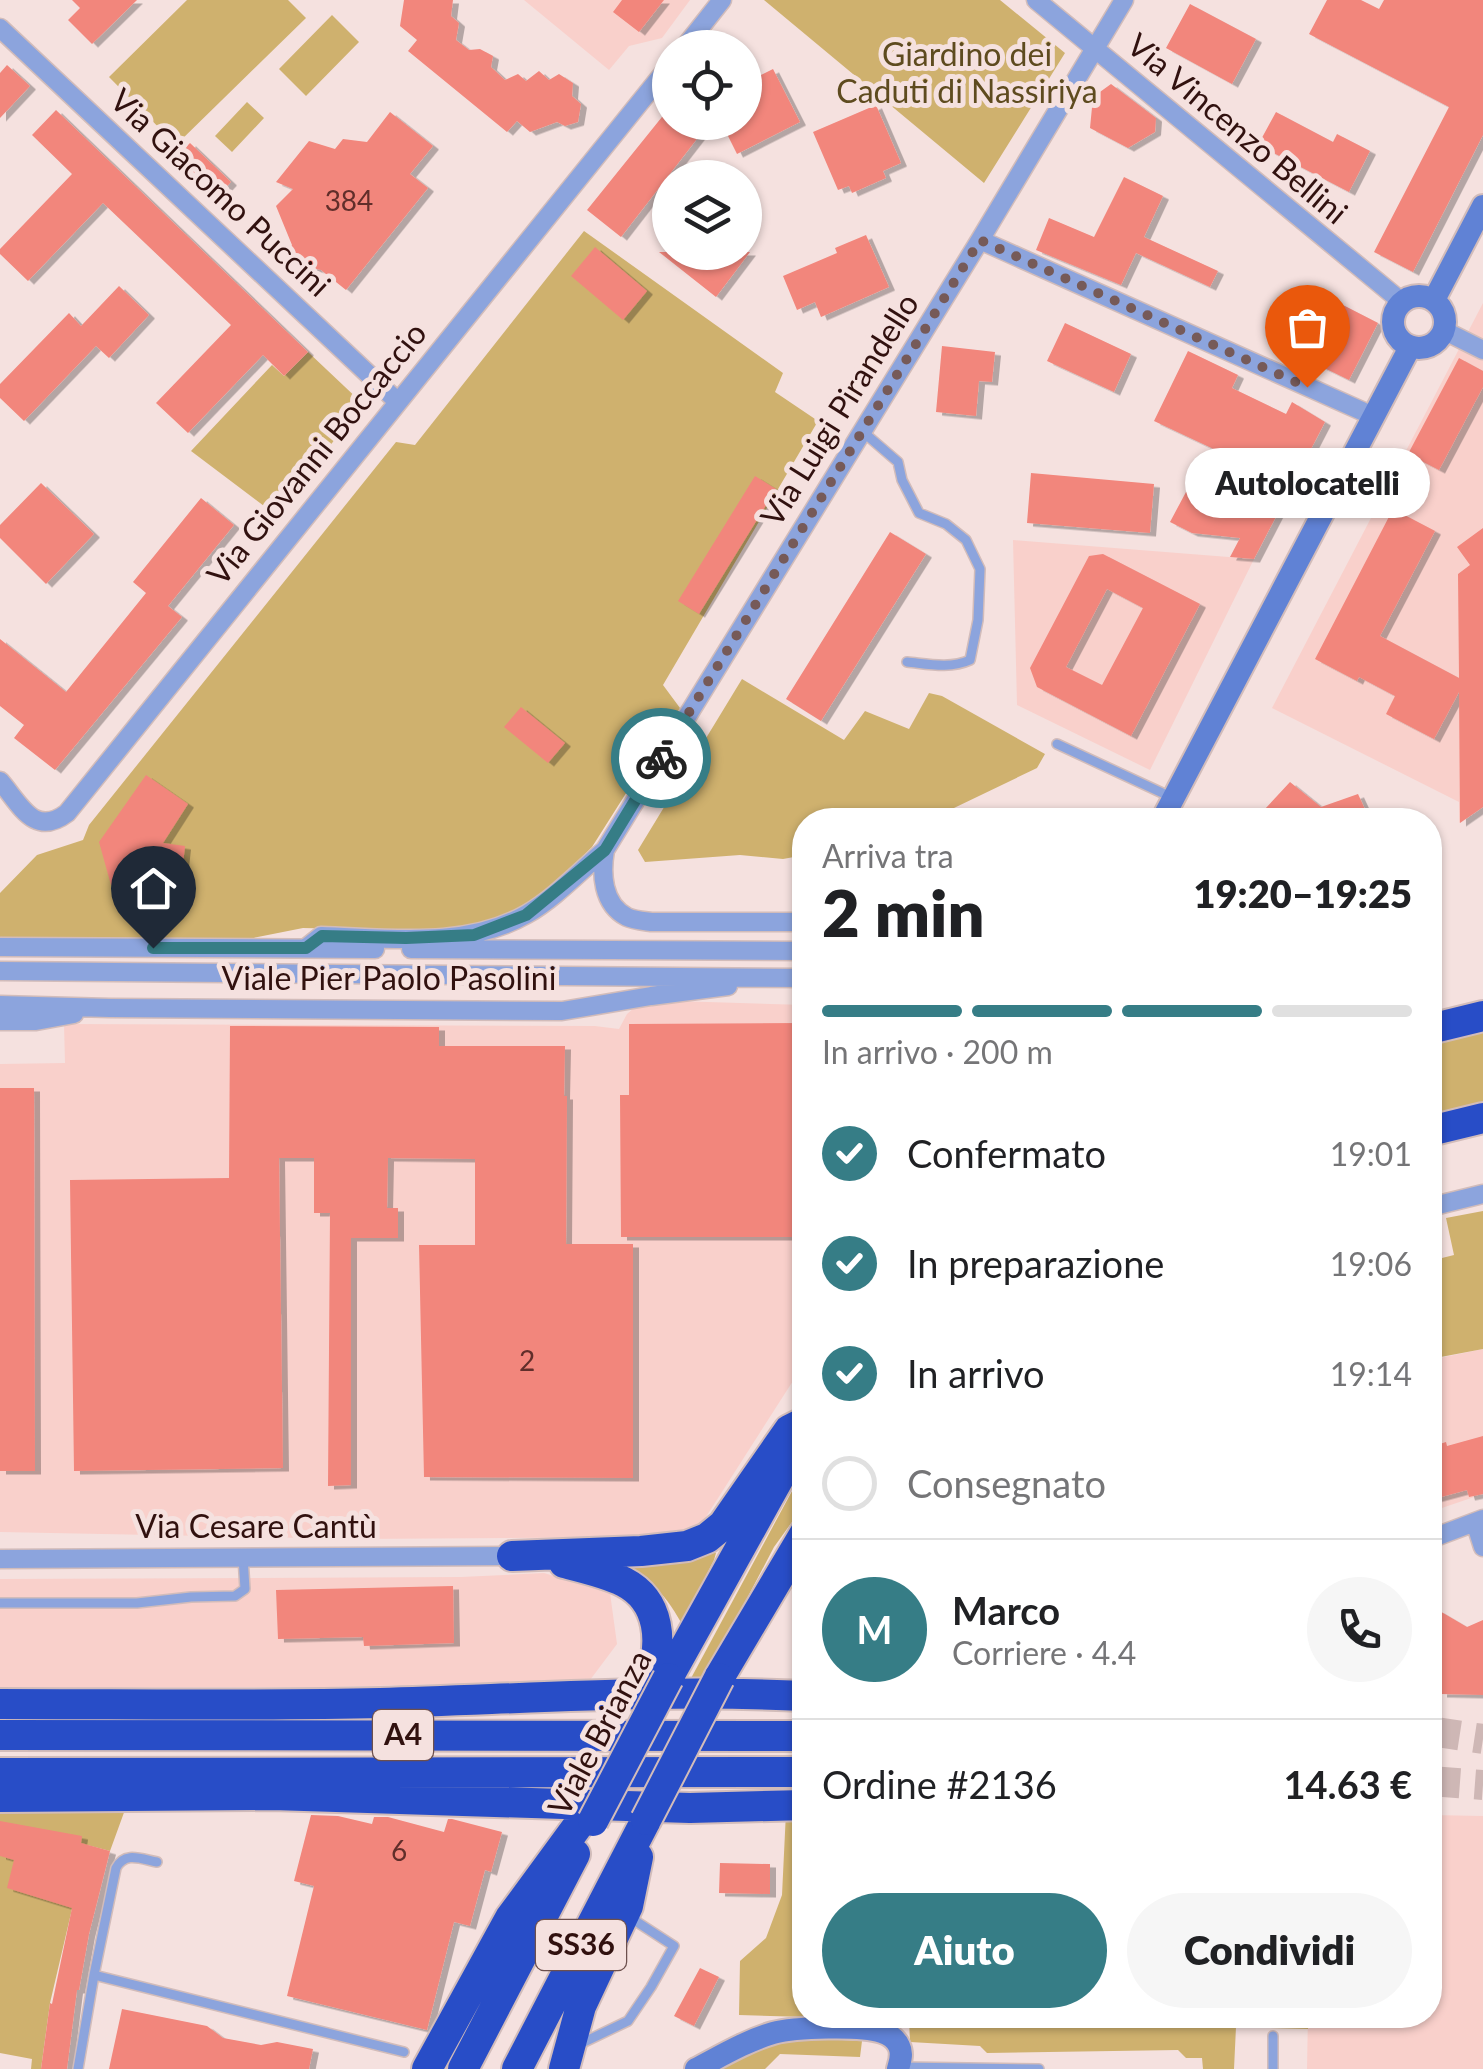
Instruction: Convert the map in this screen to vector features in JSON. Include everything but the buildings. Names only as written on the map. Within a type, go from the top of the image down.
[{"type":"highway","points":[[1442,1025],[1483,1016]]},
{"type":"highway","points":[[1442,1127],[1483,1118]]},
{"type":"highway","points":[[512,1556],[655,1550],[687,1546],[706,1538],[724,1525],[792,1428]]},
{"type":"highway","name":"Viale Brianza","points":[[464,2069],[587,1821],[621,1766],[659,1678],[792,1456]]},
{"type":"highway","name":"SS36","points":[[516,2069],[720,1678],[792,1555]]},
{"type":"highway","points":[[512,1556],[585,1568],[626,1583],[638,1592],[654,1614],[657,1626],[659,1678]]},
{"type":"highway","points":[[720,1678],[792,1590]]},
{"type":"highway","points":[[0,1704],[357,1704],[569,1695],[792,1695]]},
{"type":"highway","name":"A4","points":[[0,1735],[792,1736]]},
{"type":"highway","name":"A4","points":[[0,1773],[792,1772]]},
{"type":"highway","points":[[0,1797],[273,1795],[690,1808],[792,1804]]},
{"type":"highway","points":[[567,2059],[581,2006],[628,1906],[646,1820]]},
{"type":"highway","points":[[415,2060],[510,1918],[587,1821]]},
{"type":"street","points":[[698,30],[722,0]]},
{"type":"street","name":"Via Vincenzo Bellini","points":[[1036,0],[1402,302]]},
{"type":"street","name":"Via Luigi Pirandello","points":[[605,850],[1124,0]]},
{"type":"street","name":"Via Giacomo Puccini","points":[[0,28],[398,402]]},
{"type":"street","name":"Via Giovanni Boccaccio","points":[[0,781],[30,817],[39,822],[47,824],[66,813],[652,87]]},
{"type":"street","points":[[1434,300],[1483,206]]},
{"type":"street","points":[[980,240],[1373,416]]},
{"type":"street","points":[[1418,296],[1434,300],[1444,313],[1445,330],[1428,347],[1410,347],[1396,336],[1393,318],[1402,302],[1418,296]]},
{"type":"street","points":[[1445,330],[1483,350]]},
{"type":"street","points":[[1169,808],[1410,347]]},
{"type":"street","points":[[605,850],[603,886],[614,906],[627,918],[651,922],[792,922]]},
{"type":"street","name":"Viale Pier Paolo Pasolini","points":[[306,948],[322,936],[474,935],[526,915],[605,850]]},
{"type":"street","name":"Viale Pier Paolo Pasolini","points":[[0,946],[792,951]]},
{"type":"street","name":"Viale Pier Paolo Pasolini","points":[[0,971],[792,978]]},
{"type":"street","name":"Viale Pier Paolo Pasolini","points":[[0,1005],[562,1011],[792,978]]},
{"type":"street","name":"Viale Pier Paolo Pasolini","points":[[0,1021],[36,1021],[110,1008]]},
{"type":"street","points":[[1442,1204],[1483,1194]]},
{"type":"street","points":[[1442,1534],[1479,1520],[1483,1547]]},
{"type":"street","name":"Via Cesare Cantù","points":[[0,1559],[512,1556]]},
{"type":"street","points":[[696,2069],[755,2039],[802,2028],[882,2032],[900,2047],[898,2068]]},
{"type":"lane","points":[[862,431],[898,462],[902,480],[919,512],[946,524],[966,540],[980,569],[978,620],[970,660],[944,666],[907,662]]},
{"type":"lane","points":[[1057,744],[1174,798]]},
{"type":"lane","points":[[0,1603],[138,1603],[235,1596],[245,1589],[244,1557]]},
{"type":"lane","points":[[78,2069],[118,1863],[131,1857],[157,1862]]},
{"type":"lane","points":[[567,2059],[628,2021],[674,1946],[637,1922],[628,1906]]},
{"type":"lane","points":[[94,1975],[415,2060]]},
{"type":"lane","points":[[1272,2069],[1274,2036]]},
{"type":"lane","points":[[898,2068],[1038,2069]]},
{"type":"shaded area","points":[[524,0],[690,0],[668,30],[652,30],[652,40],[629,46],[609,70]]},
{"type":"shaded area","points":[[1483,303],[1483,807],[1459,823],[1459,802],[1272,708]]},
{"type":"shaded area","points":[[1013,540],[1254,559],[1150,770],[1017,705]]},
{"type":"shaded area","points":[[643,1000],[792,1005],[792,1383],[704,1520],[690,1534],[354,1539],[0,1532],[0,1064],[65,1063],[64,1024],[619,1029],[627,1014]]},
{"type":"shaded area","points":[[1483,1349],[1483,1494],[1442,1508],[1442,1358]]},
{"type":"shaded area","points":[[544,1573],[610,1593],[617,1644],[590,1680],[332,1687],[0,1688],[0,1579],[461,1577]]},
{"type":"shaded area","points":[[1442,1815],[1483,1816],[1483,2069],[1307,2069],[1308,2028],[1442,2028]]},
{"type":"green space","points":[[187,0],[288,0],[306,18],[176,145],[109,77]]},
{"type":"green space","name":"Giardino dei Caduti di Nassiriya","points":[[764,0],[1000,0],[1065,53],[984,183]]},
{"type":"green space","points":[[332,15],[359,42],[306,96],[279,69]]},
{"type":"green space","points":[[247,102],[264,118],[232,152],[215,136]]},
{"type":"green space","points":[[584,231],[783,373],[775,392],[818,421],[663,685],[680,708],[592,847],[521,909],[476,928],[303,928],[243,940],[0,937],[0,893],[37,855],[83,840],[89,825],[396,442],[415,445]]},
{"type":"green space","points":[[308,352],[362,403],[279,514],[191,451],[272,365],[284,376]]},
{"type":"green space","points":[[742,679],[844,740],[865,711],[909,729],[929,693],[942,696],[1045,754],[1037,768],[954,808],[792,808],[792,857],[740,855],[645,862],[638,850]]},
{"type":"green space","points":[[1483,1032],[1483,1102],[1442,1111],[1442,1041]]},
{"type":"green space","points":[[1483,1211],[1483,1349],[1442,1357],[1442,1258],[1454,1255],[1446,1218]]},
{"type":"green space","points":[[792,1491],[792,1522],[774,1547],[688,1711],[676,1706]]},
{"type":"green space","points":[[710,1549],[716,1553],[714,1560],[682,1624],[654,1587],[614,1564]]},
{"type":"green space","points":[[126,1807],[110,1851],[87,1845],[50,2003],[41,2069],[31,2069],[32,2059],[0,2053],[0,1808]]},
{"type":"green space","points":[[786,1812],[792,1812],[792,2017],[739,2015],[740,1961],[766,1938],[782,1895]]},
{"type":"green space","points":[[909,2028],[1236,2028],[1234,2069],[1203,2069],[1202,2058],[1186,2058],[1178,2050],[987,2053],[980,2046],[910,2042]]},
{"type":"green space","points":[[803,2038],[862,2041],[860,2057],[780,2054],[765,2069],[719,2069],[772,2044]]},
{"type":"tunnel","points":[[1442,1733],[1483,1739]]},
{"type":"tunnel","points":[[1442,1782],[1483,1785]]},
{"type":"way so far","points":[[661,758],[980,240],[1307,387]]},
{"type":"place","name":"Autolocatelli","points":[[1307,387]]},
{"type":"route","points":[[153,948],[306,948],[322,936],[474,935],[526,915],[605,850],[661,758]]}]
